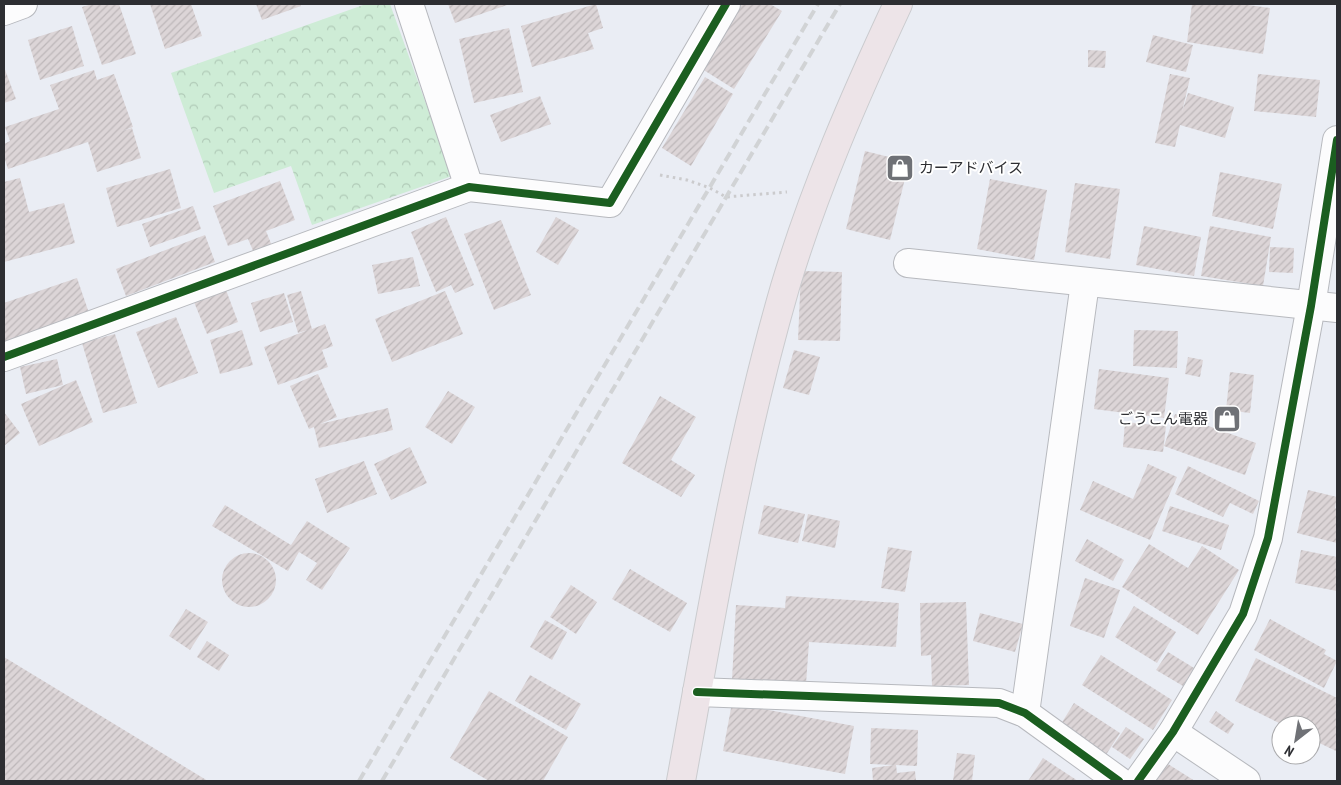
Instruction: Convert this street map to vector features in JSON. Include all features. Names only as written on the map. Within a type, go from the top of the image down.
[{"type":"main road","points":[[681,781],[732,509],[752,415],[786,287],[818,190],[867,70],[898,4]]},
{"type":"street","points":[[4,11],[23,4]]},
{"type":"street","points":[[409,4],[469,187]]},
{"type":"street","points":[[4,357],[469,187],[610,203],[726,4]]},
{"type":"street","points":[[1138,781],[1173,732],[1244,614],[1268,538],[1310,306],[1337,140]]},
{"type":"street","points":[[908,263],[1337,308]]},
{"type":"street","points":[[1025,713],[1085,283]]},
{"type":"street","points":[[698,692],[999,703],[1025,713],[1119,781]]},
{"type":"street","points":[[1173,732],[1246,781]]},
{"type":"path","points":[[630,170],[687,180],[710,188],[726,197],[818,190]]},
{"type":"green space","points":[[366,4],[390,4],[452,176],[312,225],[291,166],[214,193],[171,73]]},
{"type":"building","points":[[92,4],[119,4],[136,54],[102,65],[82,7]]},
{"type":"building","points":[[150,4],[191,4],[202,36],[165,49]]},
{"type":"building","points":[[256,4],[300,4],[301,6],[262,20]]},
{"type":"building","points":[[448,4],[510,4],[455,23]]},
{"type":"building","points":[[596,4],[603,28],[588,33],[594,49],[532,67],[521,26]]},
{"type":"building","points":[[742,4],[770,4],[782,11],[734,89],[702,69]]},
{"type":"building","points":[[1192,4],[1241,4],[1270,8],[1263,54],[1187,42]]},
{"type":"building","points":[[72,26],[84,66],[40,80],[28,40]]},
{"type":"building","points":[[509,28],[523,92],[474,103],[459,39]]},
{"type":"building","points":[[1153,35],[1193,45],[1186,72],[1146,62]]},
{"type":"building","points":[[1088,50],[1106,51],[1105,68],[1088,67]]},
{"type":"building","points":[[4,67],[16,99],[4,103]]},
{"type":"building","points":[[94,70],[97,80],[114,74],[133,127],[122,131],[132,128],[141,158],[97,172],[88,142],[8,169],[4,157],[4,144],[10,141],[5,127],[59,109],[50,85]]},
{"type":"building","points":[[1170,74],[1190,78],[1182,112],[1188,93],[1234,107],[1225,138],[1180,125],[1175,147],[1155,143]]},
{"type":"building","points":[[1258,74],[1320,80],[1316,117],[1254,111]]},
{"type":"building","points":[[705,77],[733,94],[691,166],[662,148]]},
{"type":"building","points":[[540,96],[551,124],[501,142],[490,115]]},
{"type":"building","points":[[865,151],[909,162],[890,240],[846,229]]},
{"type":"building","points":[[170,169],[181,208],[117,227],[106,188]]},
{"type":"building","points":[[1220,172],[1282,184],[1273,229],[1212,216]]},
{"type":"building","points":[[20,178],[29,212],[64,203],[75,243],[4,262],[4,182]]},
{"type":"building","points":[[990,179],[1047,190],[1034,260],[977,249]]},
{"type":"building","points":[[280,181],[295,220],[266,231],[272,246],[254,253],[248,239],[228,246],[213,206]]},
{"type":"building","points":[[1075,183],[1120,189],[1110,259],[1065,252]]},
{"type":"building","points":[[193,206],[201,229],[150,247],[142,224]]},
{"type":"building","points":[[446,217],[474,285],[455,293],[451,285],[436,292],[411,232]]},
{"type":"building","points":[[556,217],[579,230],[558,265],[536,252]]},
{"type":"building","points":[[501,220],[531,295],[494,310],[464,234]]},
{"type":"building","points":[[1144,226],[1201,237],[1194,276],[1136,265]]},
{"type":"building","points":[[1210,226],[1271,237],[1263,286],[1201,276]]},
{"type":"building","points":[[205,235],[215,262],[126,296],[116,269]]},
{"type":"building","points":[[1270,247],[1294,248],[1293,273],[1269,272]]},
{"type":"building","points":[[413,257],[420,286],[378,294],[372,265]]},
{"type":"building","points":[[801,271],[842,272],[840,341],[798,340]]},
{"type":"building","points":[[77,278],[91,319],[4,348],[4,303]]},
{"type":"building","points":[[226,290],[238,322],[207,334],[194,302]]},
{"type":"building","points":[[301,291],[312,329],[325,324],[333,346],[322,350],[328,367],[278,385],[264,347],[308,330],[298,333],[287,295]]},
{"type":"building","points":[[445,291],[463,334],[392,362],[375,319]]},
{"type":"building","points":[[284,293],[293,322],[260,332],[251,303]]},
{"type":"building","points":[[176,317],[198,373],[158,388],[136,332]]},
{"type":"building","points":[[242,330],[253,365],[220,374],[210,340]]},
{"type":"building","points":[[1134,330],[1178,331],[1177,368],[1133,366]]},
{"type":"building","points":[[115,334],[137,403],[103,413],[82,343]]},
{"type":"building","points":[[794,350],[820,357],[809,395],[783,388]]},
{"type":"building","points":[[1188,357],[1203,360],[1200,377],[1185,374]]},
{"type":"building","points":[[57,359],[63,385],[26,394],[20,367]]},
{"type":"building","points":[[1099,369],[1169,378],[1164,418],[1094,409]]},
{"type":"building","points":[[1230,372],[1254,375],[1250,413],[1226,410]]},
{"type":"building","points":[[318,374],[337,417],[320,424],[388,408],[393,430],[319,448],[314,427],[309,429],[290,386]]},
{"type":"building","points":[[76,380],[93,422],[39,446],[21,404]]},
{"type":"building","points":[[448,391],[475,407],[452,444],[425,427]]},
{"type":"building","points":[[660,396],[696,417],[671,460],[695,475],[681,497],[622,463]]},
{"type":"building","points":[[4,412],[20,433],[4,446]]},
{"type":"building","points":[[1175,414],[1256,443],[1245,475],[1164,446]]},
{"type":"building","points":[[1125,422],[1166,426],[1163,452],[1123,447]]},
{"type":"building","points":[[410,447],[427,483],[391,500],[374,464]]},
{"type":"building","points":[[364,461],[377,494],[327,513],[315,479]]},
{"type":"building","points":[[1148,464],[1177,477],[1150,540],[1080,510],[1093,481],[1133,499]]},
{"type":"building","points":[[1188,466],[1259,501],[1253,514],[1230,503],[1223,517],[1175,494]]},
{"type":"building","points":[[1308,490],[1337,497],[1335,508],[1337,509],[1337,543],[1297,533]]},
{"type":"building","points":[[225,505],[291,545],[307,521],[350,548],[322,590],[306,580],[317,563],[299,552],[288,571],[212,526]]},
{"type":"building","points":[[764,505],[805,514],[798,543],[758,534]]},
{"type":"building","points":[[1170,506],[1229,525],[1221,550],[1162,531]]},
{"type":"building","points":[[808,514],[840,521],[835,548],[802,541]]},
{"type":"building","points":[[1087,539],[1124,560],[1113,581],[1075,561]]},
{"type":"building","points":[[1149,544],[1188,568],[1202,546],[1239,570],[1198,635],[1122,587]]},
{"type":"building","points":[[888,547],[912,551],[905,592],[881,588]]},
{"type":"building","points":[[1301,550],[1337,557],[1337,591],[1295,583]]},
{"type":"building","points":[[244,553],[254,553],[264,557],[272,565],[276,580],[272,595],[264,603],[254,607],[244,607],[234,603],[226,595],[222,585],[222,575],[226,565],[234,557]]},
{"type":"building","points":[[630,569],[687,603],[670,632],[612,599]]},
{"type":"building","points":[[1085,578],[1120,590],[1104,638],[1070,626]]},
{"type":"building","points":[[571,585],[597,602],[576,634],[550,617]]},
{"type":"building","points":[[786,596],[899,603],[896,647],[809,642],[806,684],[732,680],[736,605],[785,608]]},
{"type":"building","points":[[966,602],[969,685],[932,686],[931,655],[921,656],[920,603]]},
{"type":"building","points":[[1134,606],[1176,632],[1157,663],[1115,637]]},
{"type":"building","points":[[186,609],[208,622],[190,650],[169,636]]},
{"type":"building","points":[[980,613],[1023,624],[1015,652],[973,641]]},
{"type":"building","points":[[1270,619],[1326,650],[1324,654],[1337,661],[1324,688],[1254,650]]},
{"type":"building","points":[[545,620],[567,632],[552,660],[530,647]]},
{"type":"building","points":[[207,641],[229,655],[219,671],[197,657]]},
{"type":"building","points":[[1168,652],[1194,668],[1183,686],[1156,670]]},
{"type":"building","points":[[1101,655],[1172,700],[1153,730],[1082,685]]},
{"type":"building","points":[[4,657],[208,781],[4,781]]},
{"type":"building","points":[[1256,658],[1337,698],[1336,751],[1321,744],[1321,715],[1271,715],[1271,719],[1235,701]]},
{"type":"building","points":[[530,675],[581,704],[566,730],[515,701]]},
{"type":"building","points":[[489,691],[568,737],[543,781],[489,781],[450,758]]},
{"type":"building","points":[[732,703],[854,726],[845,774],[723,751]]},
{"type":"building","points":[[1074,703],[1120,733],[1102,761],[1056,732]]},
{"type":"building","points":[[1216,711],[1234,724],[1228,734],[1209,722]]},
{"type":"building","points":[[1126,727],[1144,739],[1130,759],[1112,747]]},
{"type":"building","points":[[871,728],[918,730],[917,766],[896,765],[897,773],[915,771],[916,781],[873,781],[872,768],[894,765],[870,764]]},
{"type":"building","points":[[957,753],[975,755],[972,781],[953,781]]},
{"type":"building","points":[[1043,758],[1078,781],[1028,781]]},
{"type":"building","points":[[1160,759],[1195,781],[1145,781]]},
{"type":"railway","points":[[359,781],[818,4]]},
{"type":"railway","points":[[382,781],[840,4]]},
{"type":"cycle path","points":[[4,357],[469,187],[610,203],[726,4]]},
{"type":"cycle path","points":[[1138,781],[1173,732],[1243,614],[1268,538],[1311,306],[1337,140]]},
{"type":"cycle path","points":[[697,692],[999,703],[1025,713],[1119,781]]},
{"type":"place","name":"カーアドバイス","points":[[900,168]]},
{"type":"place","name":"ごうこん電器","points":[[1227,419]]}]
